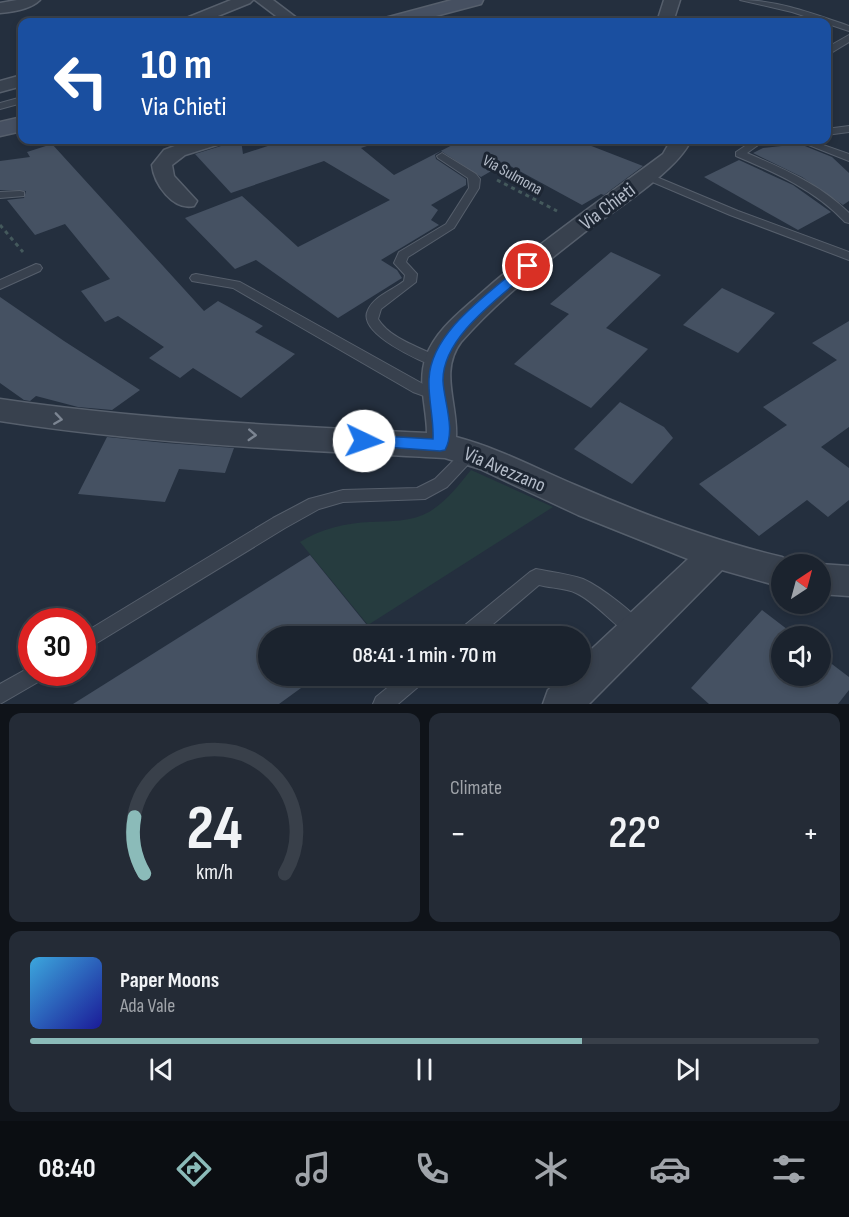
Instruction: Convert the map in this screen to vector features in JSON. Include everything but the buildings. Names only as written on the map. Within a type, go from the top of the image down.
[{"type":"main road","points":[[407,18],[474,0]]},
{"type":"main road","points":[[0,129],[18,125]]},
{"type":"street","points":[[0,8],[33,0]]},
{"type":"street","points":[[200,18],[245,0]]},
{"type":"street","points":[[263,0],[288,18]]},
{"type":"street","points":[[665,18],[672,0]]},
{"type":"street","points":[[0,87],[18,81]]},
{"type":"street","points":[[186,201],[164,178],[162,165],[165,160],[178,152],[201,144]]},
{"type":"street","name":"Via Chieti","points":[[440,446],[441,423],[436,381],[438,362],[444,347],[470,317],[519,274],[670,158],[679,144]]},
{"type":"street","name":"Via Avezzano","points":[[0,410],[72,421],[188,432],[440,446],[470,453],[581,502],[716,554],[771,569]]},
{"type":"street","points":[[562,704],[716,554]]},
{"type":"street","points":[[831,579],[849,580]]},
{"type":"lane","points":[[744,0],[794,10],[817,18]]},
{"type":"lane","points":[[831,23],[849,29]]},
{"type":"lane","points":[[831,49],[849,38]]},
{"type":"lane","points":[[0,106],[18,101]]},
{"type":"lane","points":[[831,132],[849,129]]},
{"type":"lane","points":[[754,144],[740,154],[798,181],[835,206],[849,220]]},
{"type":"lane","points":[[812,144],[849,158]]},
{"type":"lane","points":[[438,362],[379,331],[371,317],[377,307],[410,282],[411,274],[400,263],[403,255],[450,226],[474,188],[475,179],[442,156]]},
{"type":"lane","points":[[647,176],[754,221],[849,256]]},
{"type":"lane","points":[[0,195],[20,194]]},
{"type":"lane","points":[[0,285],[36,268]]},
{"type":"lane","points":[[196,278],[236,285],[418,388],[438,396]]},
{"type":"lane","points":[[96,635],[279,523],[315,504],[343,496],[419,494],[441,483],[470,453]]},
{"type":"lane","points":[[477,626],[536,578],[580,586],[637,630]]},
{"type":"lane","points":[[0,695],[18,684]]},
{"type":"lane","points":[[383,704],[405,686]]},
{"type":"path","name":"Via Sulmona","points":[[492,177],[583,225]]},
{"type":"path","points":[[0,225],[36,268]]},
{"type":"green space","points":[[471,470],[553,507],[368,625],[300,542],[325,530],[343,525],[415,518],[429,512],[447,498]]},
{"type":"route","points":[[364,441],[440,446],[441,423],[436,371],[444,347],[470,317],[528,266]]}]
